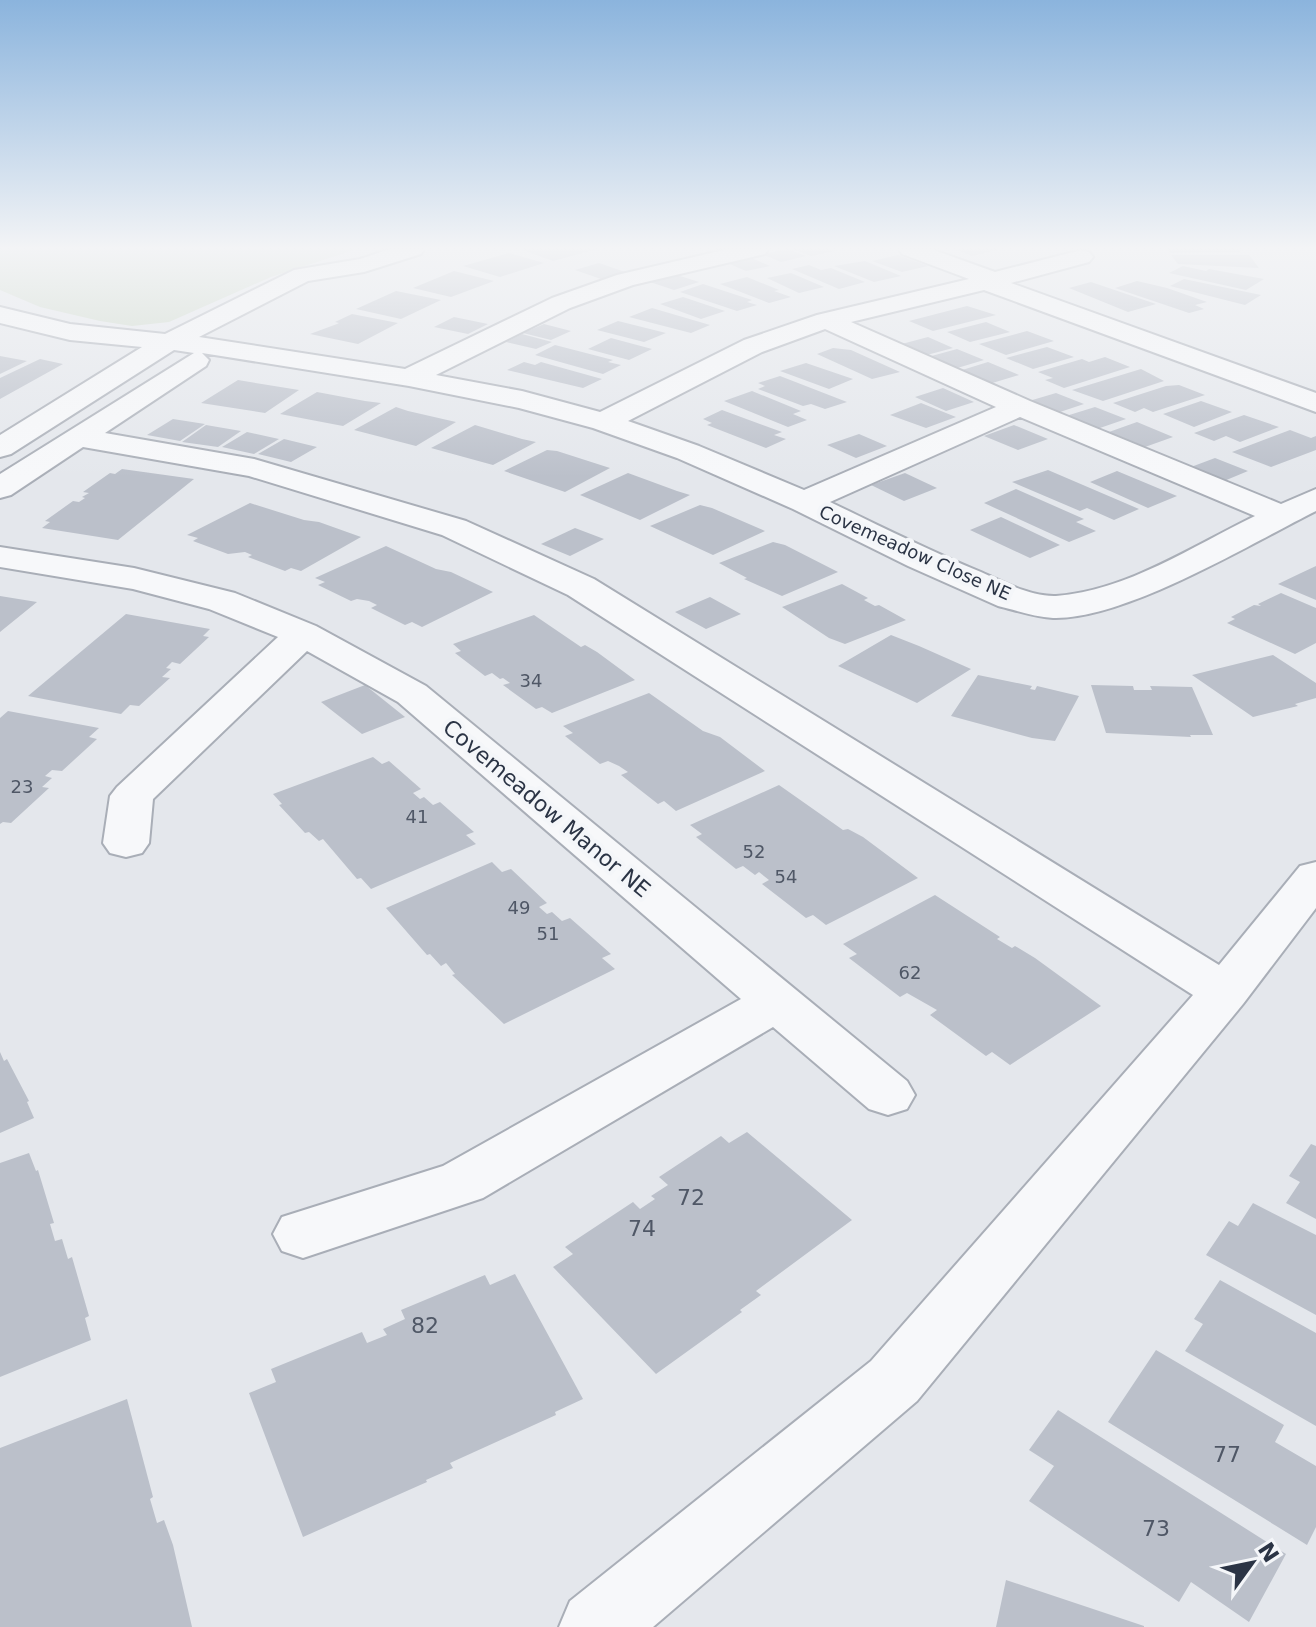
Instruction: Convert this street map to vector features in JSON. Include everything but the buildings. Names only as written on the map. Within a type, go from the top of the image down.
[{"type":"street","name":"Covemeadow Close NE","points":[[41,325],[70,332],[217,347],[409,378],[522,400],[603,422],[688,452],[804,502],[920,559],[1011,598],[1053,607],[1092,601],[1135,588],[1316,499]]},
{"type":"street","points":[[0,448],[169,342],[203,325]]},
{"type":"street","points":[[409,378],[517,325]]},
{"type":"street","points":[[603,422],[753,346],[812,325]]},
{"type":"street","points":[[837,325],[1020,407],[1282,516]]},
{"type":"street","points":[[1107,325],[1316,403]]},
{"type":"street","points":[[0,488],[251,328]]},
{"type":"street","points":[[804,502],[1020,407]]},
{"type":"street","points":[[0,426],[31,429]]},
{"type":"street","points":[[79,437],[254,468],[368,502],[454,528],[581,587],[1225,992]]},
{"type":"street","name":"Covemeadow Manor NE","points":[[0,557],[134,579],[222,601],[303,634],[412,694],[888,1095]]},
{"type":"street","points":[[126,843],[132,796],[303,634]]},
{"type":"street","points":[[596,1627],[894,1381],[1225,992],[1316,876]]},
{"type":"street","points":[[303,1234],[463,1182],[778,1001]]}]
